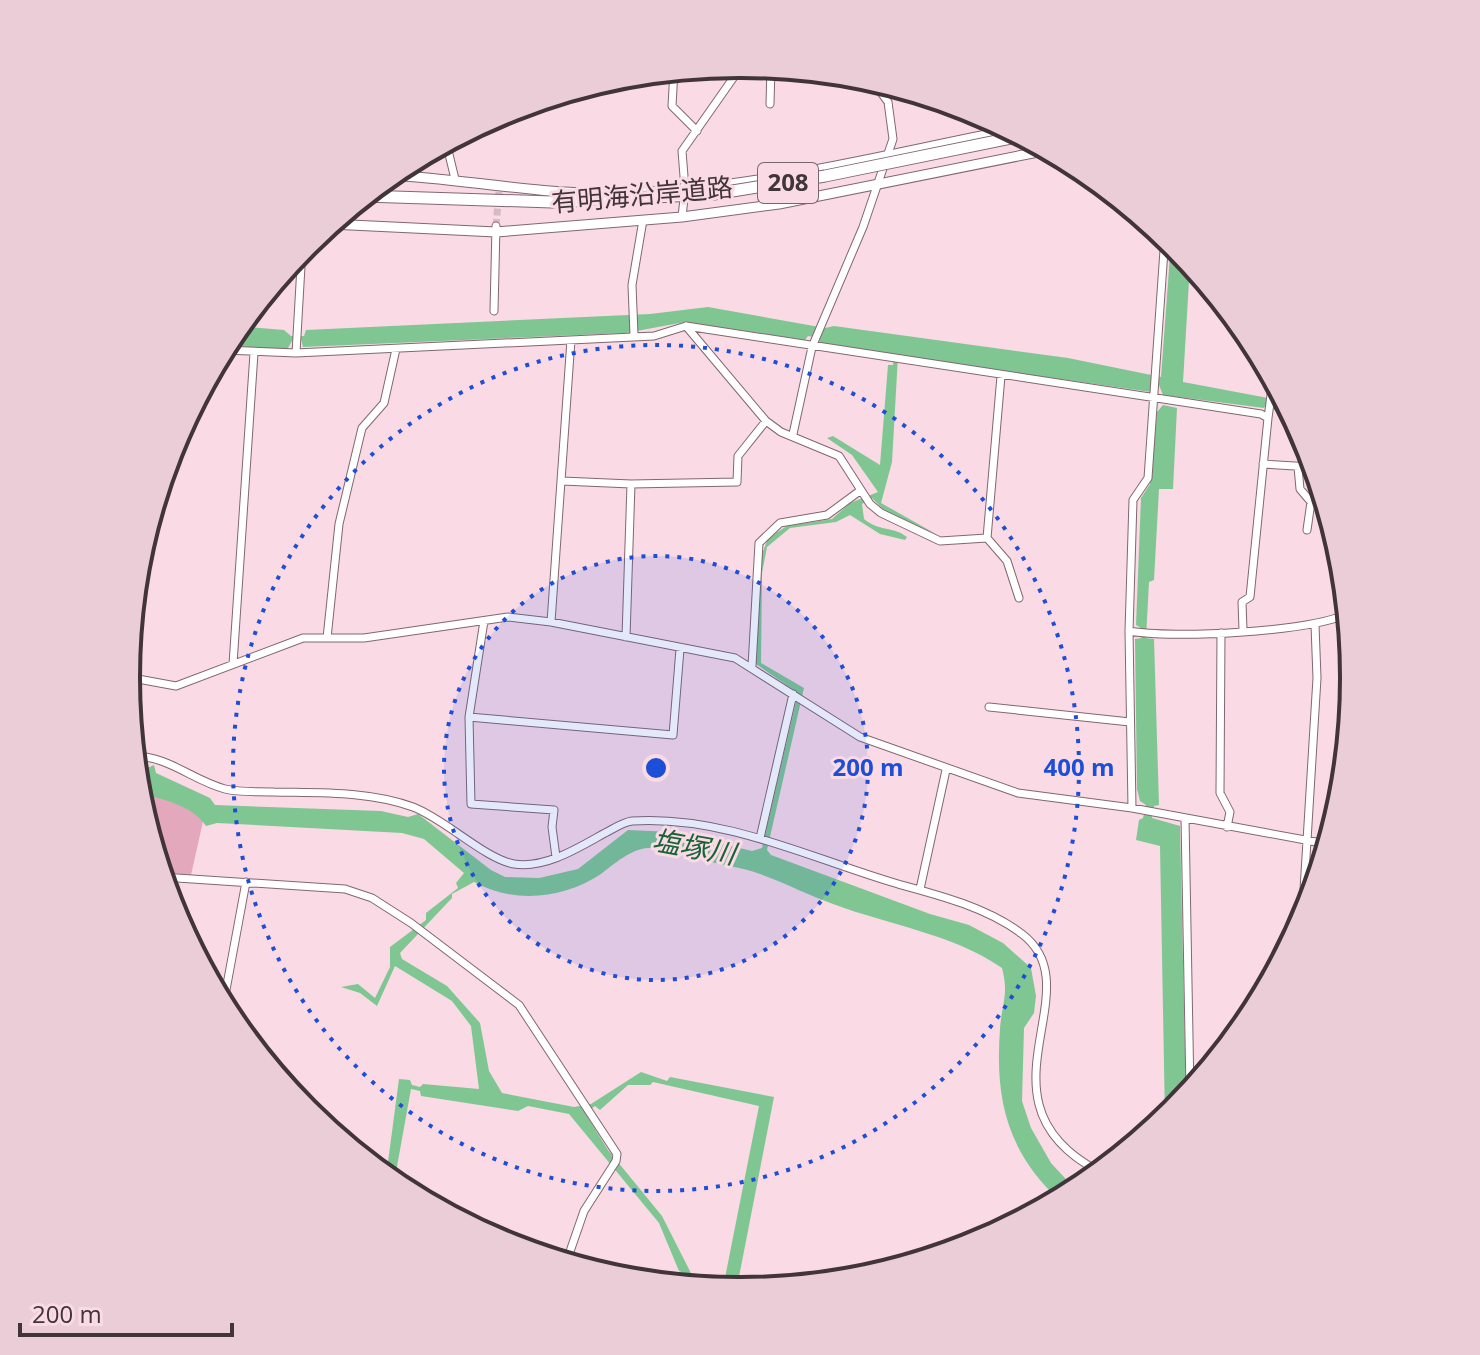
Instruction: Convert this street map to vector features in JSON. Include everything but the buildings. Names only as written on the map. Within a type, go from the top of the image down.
[{"type":"highway","name":"208","points":[[383,197],[552,202],[714,194],[825,176],[1004,139]]},
{"type":"main road","name":"有明海沿岸道路","points":[[411,176],[455,179],[499,188],[585,193],[685,189],[776,177],[991,134]]},
{"type":"main road","name":"有明海沿岸道路","points":[[348,225],[496,229],[682,217],[880,184],[1031,153]]},
{"type":"street","points":[[682,217],[685,189],[682,151],[733,78]]},
{"type":"street","points":[[770,104],[771,79]]},
{"type":"street","points":[[673,82],[672,106],[697,131]]},
{"type":"street","points":[[793,434],[812,347],[880,184],[893,139],[891,115],[883,96]]},
{"type":"street","points":[[951,141],[959,168]]},
{"type":"street","points":[[449,153],[455,179]]},
{"type":"street","points":[[634,335],[632,285],[643,220]]},
{"type":"street","points":[[494,311],[496,229]]},
{"type":"street","points":[[1136,809],[1130,722],[1133,500],[1148,478],[1164,254]]},
{"type":"street","points":[[296,353],[301,270]]},
{"type":"street","points":[[686,326],[766,421],[781,432],[793,434],[839,456],[861,490],[881,513],[940,541],[987,538]]},
{"type":"street","points":[[237,351],[296,353],[654,336],[686,326],[1261,414],[1268,418]]},
{"type":"street","points":[[551,622],[571,340]]},
{"type":"street","points":[[327,638],[342,510],[362,428],[384,403],[396,349]]},
{"type":"street","points":[[233,664],[254,353]]},
{"type":"street","points":[[1001,376],[987,538],[1007,561],[1019,598]]},
{"type":"street","points":[[1243,630],[1242,602],[1250,597],[1271,399]]},
{"type":"street","points":[[562,481],[631,484],[737,482],[738,456],[766,421]]},
{"type":"street","points":[[1263,464],[1301,467]]},
{"type":"street","points":[[1298,467],[1300,489],[1311,502],[1307,530]]},
{"type":"street","points":[[626,637],[631,484]]},
{"type":"street","points":[[752,666],[759,543],[780,523],[827,515],[861,490]]},
{"type":"street","points":[[140,679],[176,686],[303,638],[364,638],[508,617],[551,622],[735,658],[860,737],[1018,793],[1160,813],[1316,843]]},
{"type":"street","points":[[1132,632],[1221,633],[1315,625],[1336,618]]},
{"type":"street","points":[[484,621],[469,717],[471,804],[554,810],[552,827],[556,857]]},
{"type":"street","points":[[1306,875],[1317,678],[1315,625]]},
{"type":"street","points":[[1221,633],[1220,793],[1230,812],[1227,827]]},
{"type":"street","points":[[469,717],[673,735],[680,649]]},
{"type":"street","points":[[760,838],[793,694]]},
{"type":"street","points":[[989,707],[1130,722]]},
{"type":"street","points":[[146,758],[158,759],[225,789],[363,796],[401,803],[438,819],[503,861],[516,865],[544,862],[629,821],[676,822],[760,838],[920,889],[981,912],[1023,934],[1034,946],[1047,974],[1048,989],[1034,1065],[1040,1114],[1059,1143],[1088,1165]]},
{"type":"street","points":[[920,889],[946,770]]},
{"type":"street","points":[[1185,818],[1190,1074]]},
{"type":"street","points":[[175,878],[345,889],[372,898],[411,923],[519,1005],[617,1154],[616,1161],[584,1211],[570,1252]]},
{"type":"street","points":[[227,986],[246,882]]},
{"type":"shaded area","points":[[151,791],[204,817],[191,875],[173,873]]},
{"type":"water","name":"塩塚川","points":[[1170,260],[1189,280],[1183,382],[1270,398],[1273,403],[1267,403],[1264,408],[1163,395],[1159,385],[1154,385],[1151,392],[898,356],[892,462],[881,503],[936,534],[887,513],[872,498],[862,504],[864,519],[876,526],[897,531],[907,537],[905,540],[880,534],[850,515],[836,522],[790,528],[767,547],[762,573],[761,663],[804,688],[767,850],[771,855],[930,914],[969,925],[1003,943],[1031,968],[1036,996],[1034,1013],[1024,1028],[1022,1101],[1031,1128],[1051,1163],[1067,1180],[1050,1191],[1027,1162],[1008,1122],[1002,1100],[999,1054],[1005,992],[1002,968],[942,938],[833,904],[760,874],[655,848],[635,851],[586,882],[555,893],[538,896],[505,894],[474,882],[452,894],[452,898],[400,953],[402,959],[447,986],[480,1023],[489,1071],[502,1093],[574,1107],[591,1104],[641,1072],[667,1081],[670,1077],[774,1097],[739,1277],[725,1277],[759,1106],[653,1082],[650,1085],[628,1085],[600,1110],[595,1106],[585,1113],[608,1150],[662,1216],[692,1275],[679,1271],[659,1223],[569,1114],[528,1106],[518,1111],[421,1096],[420,1091],[411,1089],[397,1169],[388,1162],[399,1079],[410,1080],[412,1085],[420,1087],[423,1084],[479,1089],[471,1026],[452,1001],[395,966],[377,1006],[360,993],[341,987],[358,984],[375,998],[390,967],[390,947],[426,920],[426,913],[458,888],[456,883],[464,873],[424,839],[402,833],[217,823],[206,826],[185,808],[153,797],[148,768],[154,765],[156,773],[210,798],[215,805],[381,811],[408,817],[418,814],[491,870],[505,877],[539,878],[578,869],[628,830],[674,832],[752,851],[762,848],[798,693],[756,664],[758,565],[768,538],[787,526],[832,519],[850,503],[878,492],[852,455],[827,438],[833,436],[880,465],[888,365],[893,365],[894,356],[820,343],[819,338],[808,336],[805,340],[685,322],[626,333],[303,347],[301,339],[293,339],[287,350],[241,346],[254,327],[284,330],[291,336],[304,336],[306,330],[650,314],[708,307],[825,328],[834,326],[1068,358],[1161,377]]},
{"type":"water","points":[[1163,405],[1177,408],[1173,489],[1159,489],[1154,580],[1149,582],[1146,638],[1154,639],[1159,805],[1154,806],[1152,818],[1180,826],[1186,1079],[1165,1100],[1160,846],[1136,840],[1139,820],[1143,818],[1146,805],[1140,801],[1137,789],[1135,639],[1142,638],[1141,628],[1136,625],[1141,498],[1150,484],[1157,412]]},
{"type":"tunnel","points":[[496,226],[499,192]]}]
